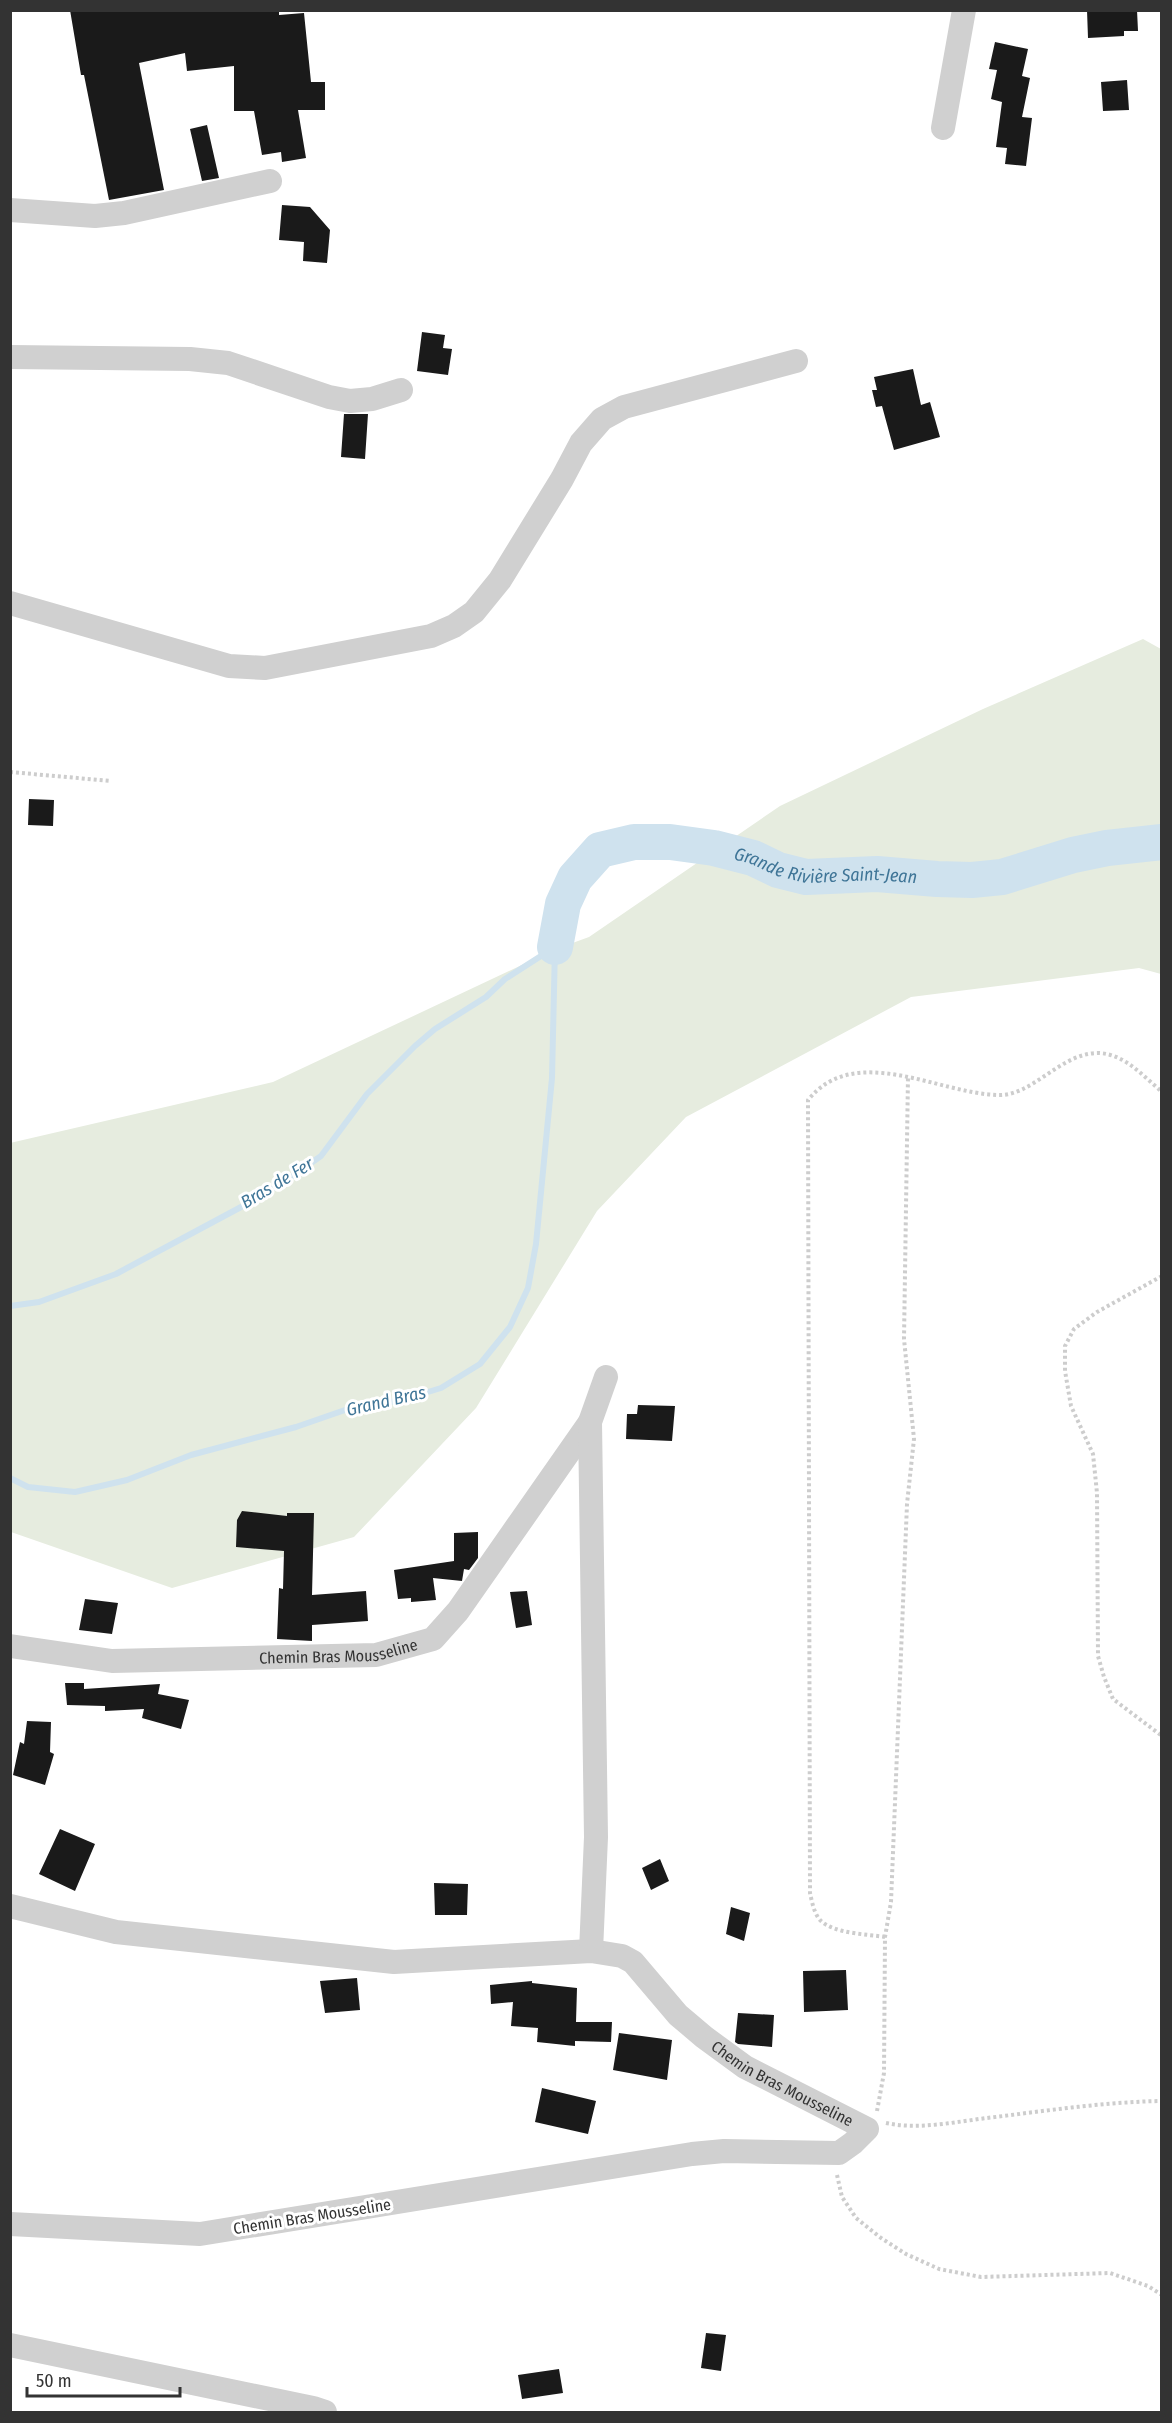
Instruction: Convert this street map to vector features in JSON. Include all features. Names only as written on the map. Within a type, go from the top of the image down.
[{"type":"street","points":[[943,128],[964,10]]},
{"type":"street","points":[[10,210],[95,216],[124,213],[270,181]]},
{"type":"street","points":[[10,357],[190,359],[228,363],[329,397],[350,400],[372,399],[401,390]]},
{"type":"street","points":[[10,603],[229,666],[265,668],[431,636],[454,626],[474,612],[500,580],[562,479],[581,443],[602,419],[624,407],[796,360]]},
{"type":"street","points":[[591,1951],[596,1837],[590,1422],[606,1377]]},
{"type":"street","name":"Chemin Bras Mousseline","points":[[10,1646],[112,1661],[376,1655],[433,1639],[458,1611],[590,1422]]},
{"type":"street","name":"Chemin Bras Mousseline","points":[[10,1906],[116,1932],[394,1962],[591,1951],[622,1956],[633,1962],[678,2015],[745,2067],[870,2125],[853,2144],[839,2153],[724,2151],[692,2154],[200,2234],[10,2224]]},
{"type":"street","points":[[10,2345],[325,2412]]},
{"type":"path","points":[[10,772],[111,781]]},
{"type":"path","points":[[885,1937],[830,1926],[820,1920],[814,1910],[810,1893],[809,1149],[806,1116],[808,1100],[816,1090],[829,1081],[854,1073],[871,1071],[908,1076],[971,1092],[1000,1096],[1019,1092],[1059,1065],[1095,1053],[1110,1055],[1132,1065],[1161,1092]]},
{"type":"path","points":[[908,1076],[904,1339],[914,1439],[907,1504],[891,1902],[885,1937],[884,2073],[879,2108],[870,2125],[938,2124],[1122,2102],[1161,2101]]},
{"type":"path","points":[[1161,1276],[1097,1312],[1074,1329],[1065,1346],[1065,1371],[1071,1406],[1093,1454],[1097,1493],[1098,1656],[1113,1699],[1161,1736]]},
{"type":"path","points":[[839,2153],[837,2175],[842,2197],[856,2218],[906,2254],[939,2269],[981,2277],[1110,2272],[1148,2286],[1161,2295]]},
{"type":"shaded area","points":[[1143,639],[1161,649],[1161,974],[1139,968],[911,997],[686,1117],[597,1211],[476,1408],[354,1537],[172,1588],[11,1532],[10,1143],[273,1082],[556,949],[589,937],[780,806],[983,709]]},
{"type":"building","points":[[70,10],[279,10],[279,15],[304,13],[311,82],[325,82],[325,110],[298,110],[306,158],[282,162],[281,152],[262,155],[254,111],[234,111],[234,66],[187,71],[185,53],[139,63],[164,190],[109,200],[84,75],[81,75]]},
{"type":"building","points":[[1087,10],[1137,10],[1138,31],[1124,31],[1124,36],[1088,38]]},
{"type":"building","points":[[995,42],[1028,49],[1022,76],[1030,78],[1022,117],[1032,118],[1026,166],[1005,164],[1007,148],[996,147],[1002,102],[991,99],[997,70],[989,69]]},
{"type":"building","points":[[1127,80],[1129,110],[1103,111],[1101,82]]},
{"type":"building","points":[[207,125],[219,178],[202,181],[190,129]]},
{"type":"building","points":[[282,205],[310,207],[330,230],[327,263],[303,261],[304,242],[279,240]]},
{"type":"building","points":[[422,332],[445,335],[443,348],[452,349],[448,375],[417,371]]},
{"type":"building","points":[[913,369],[921,405],[930,402],[940,437],[894,450],[882,406],[876,407],[872,390],[877,390],[874,377]]},
{"type":"building","points":[[344,414],[368,414],[365,459],[341,457]]},
{"type":"building","points":[[29,799],[54,800],[53,826],[28,825]]},
{"type":"building","points":[[638,1405],[675,1406],[672,1441],[626,1439],[627,1414],[637,1414]]},
{"type":"building","points":[[242,1511],[287,1516],[287,1513],[314,1513],[312,1595],[366,1591],[368,1621],[312,1625],[312,1641],[277,1639],[279,1588],[283,1589],[284,1551],[236,1547],[237,1520]]},
{"type":"building","points":[[478,1532],[478,1558],[469,1570],[464,1569],[462,1581],[433,1578],[436,1600],[411,1602],[411,1598],[398,1599],[394,1570],[454,1561],[454,1533]]},
{"type":"building","points":[[527,1591],[532,1625],[516,1628],[510,1592]]},
{"type":"building","points":[[85,1599],[118,1603],[112,1634],[79,1630]]},
{"type":"building","points":[[65,1683],[84,1683],[84,1689],[160,1684],[158,1694],[189,1700],[181,1729],[142,1718],[144,1709],[105,1711],[105,1706],[67,1705]]},
{"type":"building","points":[[27,1721],[51,1722],[50,1752],[54,1754],[45,1785],[13,1775],[20,1742],[24,1744]]},
{"type":"building","points":[[60,1829],[95,1844],[75,1891],[39,1874]]},
{"type":"building","points":[[660,1859],[669,1881],[651,1890],[642,1868]]},
{"type":"building","points":[[434,1883],[468,1884],[467,1915],[435,1915]]},
{"type":"building","points":[[731,1907],[750,1913],[744,1941],[726,1934]]},
{"type":"building","points":[[846,1970],[848,2010],[804,2012],[803,1971]]},
{"type":"building","points":[[357,1978],[360,2010],[325,2013],[320,1981]]},
{"type":"building","points":[[532,1981],[532,1983],[577,1988],[576,2022],[612,2022],[611,2042],[575,2041],[575,2046],[537,2042],[538,2028],[511,2026],[513,2002],[491,2004],[490,1985]]},
{"type":"building","points":[[738,2013],[774,2015],[772,2047],[735,2042]]},
{"type":"building","points":[[619,2033],[672,2040],[667,2080],[613,2070]]},
{"type":"building","points":[[542,2088],[596,2101],[588,2134],[535,2122]]},
{"type":"building","points":[[706,2333],[726,2335],[721,2371],[701,2368]]},
{"type":"building","points":[[559,2369],[563,2393],[522,2399],[518,2375]]},
{"type":"waterway","name":"Grande Rivière Saint-Jean","points":[[555,947],[563,904],[575,878],[600,850],[634,842],[670,842],[714,848],[753,858],[778,870],[806,877],[877,874],[972,880],[1002,877],[1073,855],[1107,848],[1162,842]]},
{"type":"waterway","name":"Bras de Fer","points":[[10,1306],[39,1302],[116,1274],[256,1199],[291,1177],[321,1156],[367,1094],[415,1046],[435,1029],[486,997],[505,979],[555,947]]},
{"type":"waterway","name":"Grand Bras","points":[[10,1478],[28,1487],[75,1492],[127,1480],[191,1455],[296,1427],[345,1410],[402,1400],[441,1388],[480,1364],[510,1327],[528,1288],[536,1244],[552,1078],[555,947]]}]
